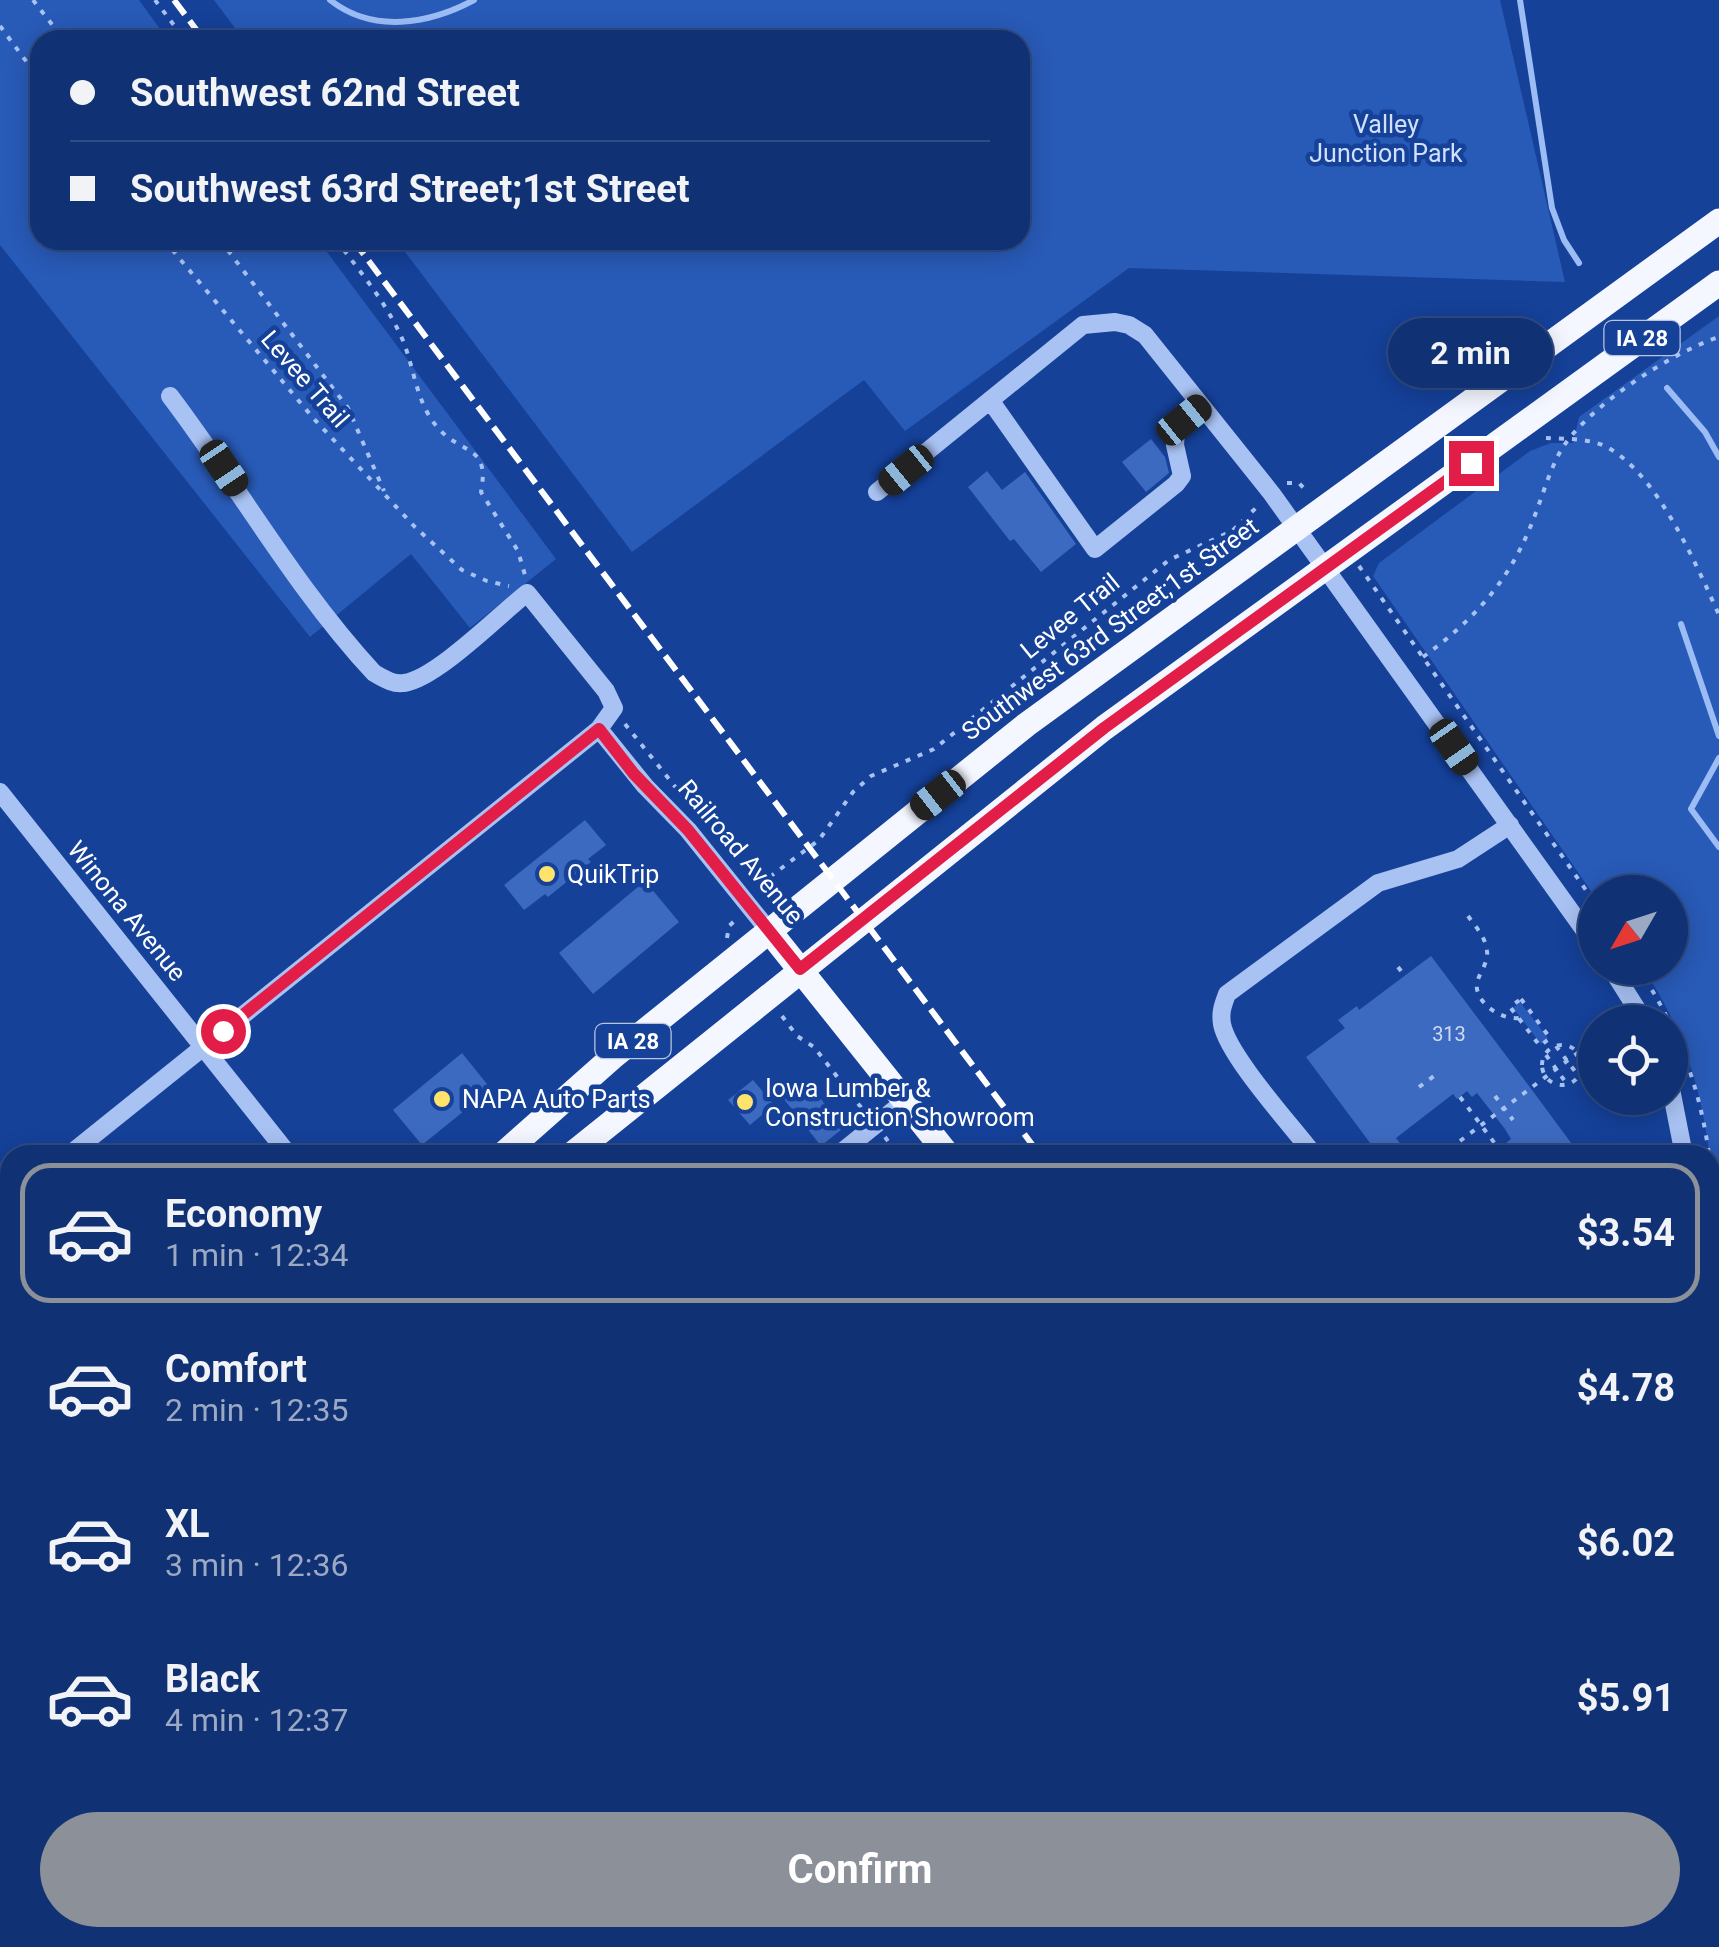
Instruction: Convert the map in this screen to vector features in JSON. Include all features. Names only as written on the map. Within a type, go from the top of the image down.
[{"type":"main road","name":"Southwest 63rd Street;1st Street","points":[[513,1145],[615,1056],[1026,725],[1719,221]]},
{"type":"main road","name":"IA 28","points":[[583,1145],[1104,728],[1719,282]]},
{"type":"main road","name":"Railroad Avenue","points":[[770,932],[940,1145]]},
{"type":"street","points":[[878,492],[1083,325],[1129,325],[1145,335],[1297,529],[1578,920]]},
{"type":"street","points":[[81,1145],[599,729],[614,708],[606,691],[532,598],[417,678],[403,684],[389,682],[362,660],[293,572],[224,468],[170,396]]},
{"type":"street","points":[[990,400],[1095,548],[1182,476],[1176,431],[1201,406]]},
{"type":"street","name":"Railroad Avenue","points":[[599,729],[770,932]]},
{"type":"street","name":"Winona Avenue","points":[[0,792],[282,1145]]},
{"type":"street","points":[[1306,1145],[1233,1049],[1222,1028],[1221,1009],[1227,994],[1378,882],[1458,859],[1510,825]]},
{"type":"street","points":[[850,1145],[905,1100]]},
{"type":"street","points":[[1676,1115],[1682,1145]]},
{"type":"path","points":[[33,0],[56,30]]},
{"type":"path","points":[[155,0],[178,30]]},
{"type":"path","points":[[0,26],[30,66]]},
{"type":"path","name":"Levee Trail","points":[[172,250],[314,419],[445,557],[462,570],[532,598]]},
{"type":"path","points":[[228,250],[348,408],[386,495]]},
{"type":"path","points":[[343,250],[401,335],[422,402],[431,418],[452,440],[475,453],[482,464],[481,492],[518,550],[532,598]]},
{"type":"path","points":[[1423,657],[1474,616],[1504,577],[1524,541],[1560,452],[1576,430],[1589,416],[1658,366],[1719,338]]},
{"type":"path","points":[[1541,438],[1585,440],[1607,447],[1621,458],[1667,510],[1719,614]]},
{"type":"path","points":[[1285,484],[1298,484],[1309,494]]},
{"type":"path","name":"Levee Trail","points":[[769,877],[826,834],[853,792],[871,776],[934,749],[1154,572],[1179,554],[1232,531],[1259,504]]},
{"type":"path","points":[[1371,583],[1578,879]]},
{"type":"path","points":[[614,708],[693,808]]},
{"type":"path","points":[[741,868],[756,878],[769,877],[771,888],[763,898]]},
{"type":"path","points":[[1468,916],[1487,951],[1478,993],[1496,1013],[1519,1018]]},
{"type":"path","points":[[724,943],[731,924]]},
{"type":"path","points":[[1398,966],[1405,976]]},
{"type":"path","points":[[1649,985],[1665,1011],[1692,1072],[1707,1145]]},
{"type":"path","points":[[1521,999],[1550,1038],[1545,1042],[1540,1046],[1510,1007],[1521,999]]},
{"type":"path","points":[[786,1021],[797,1036],[814,1047],[890,1145]]},
{"type":"path","points":[[1545,1042],[1556,1069],[1568,1084]]},
{"type":"path","points":[[1460,1142],[1504,1108],[1546,1077],[1556,1069],[1567,1061],[1578,1054],[1565,1046],[1550,1050],[1542,1064],[1546,1077],[1557,1084],[1568,1084],[1578,1076],[1567,1061],[1550,1050]]},
{"type":"path","points":[[1419,1087],[1438,1073]]},
{"type":"path","points":[[1495,1096],[1513,1120]]},
{"type":"path","points":[[1460,1097],[1495,1145]]},
{"type":"green space","points":[[0,0],[139,0],[161,30],[30,30],[30,250],[325,250],[556,559],[470,628],[411,554],[310,637],[0,245]]},
{"type":"green space","name":"Valley Junction Park","points":[[214,0],[1500,0],[1565,282],[1129,268],[905,431],[864,380],[632,552],[404,250],[1030,250],[1030,30],[236,30]]},
{"type":"green space","points":[[1719,316],[1719,1145],[1708,1145],[1688,1060],[1688,1005],[1664,1005],[1653,985],[1688,985],[1688,875],[1580,875],[1373,576],[1379,563],[1530,451],[1551,443],[1573,443],[1579,417]]},
{"type":"green space","points":[[1520,1002],[1548,1038],[1541,1044],[1513,1008]]},
{"type":"building","points":[[1151,439],[1165,457],[1169,473],[1146,492],[1122,462]]},
{"type":"building","points":[[987,471],[1002,490],[1025,472],[1076,544],[1041,572],[1014,539],[1010,541],[968,487]]},
{"type":"building","name":"QuikTrip","points":[[585,820],[606,845],[548,897],[545,894],[524,910],[504,885]]},
{"type":"building","name":"QuikTrip","points":[[645,881],[679,922],[593,994],[559,953]]},
{"type":"building","points":[[1431,956],[1573,1145],[1508,1145],[1511,1139],[1505,1129],[1477,1093],[1472,1097],[1467,1091],[1457,1099],[1453,1094],[1396,1138],[1401,1145],[1372,1145],[1306,1057],[1345,1028],[1338,1020],[1357,1006],[1359,1010]]},
{"type":"building","name":"NAPA Auto Parts","points":[[462,1053],[491,1089],[422,1145],[393,1110]]},
{"type":"building","name":"Iowa Lumber & Construction Showroom","points":[[753,1080],[774,1105],[750,1125],[728,1100]]},
{"type":"building","points":[[801,1083],[809,1093],[814,1089],[842,1129],[820,1145],[783,1098]]},
{"type":"waterway","points":[[330,0],[364,18],[401,22],[439,15],[474,0]]},
{"type":"waterway","points":[[1520,0],[1552,208],[1564,240],[1579,263]]},
{"type":"waterway","points":[[1667,388],[1705,432],[1719,457]]},
{"type":"waterway","points":[[1681,624],[1719,736]]},
{"type":"waterway","points":[[1719,758],[1691,809],[1719,847]]},
{"type":"railway","points":[[174,0],[196,30]]},
{"type":"railway","points":[[361,250],[1032,1145]]},
{"type":"place","name":"QuikTrip","points":[[547,874]]},
{"type":"place","name":"NAPA Auto Parts","points":[[442,1099]]},
{"type":"place","name":"Iowa Lumber & Construction Showroom","points":[[745,1102]]},
{"type":"route","points":[[223,1031],[599,729],[634,774],[688,830],[800,969],[1104,728],[1471,463]]}]
